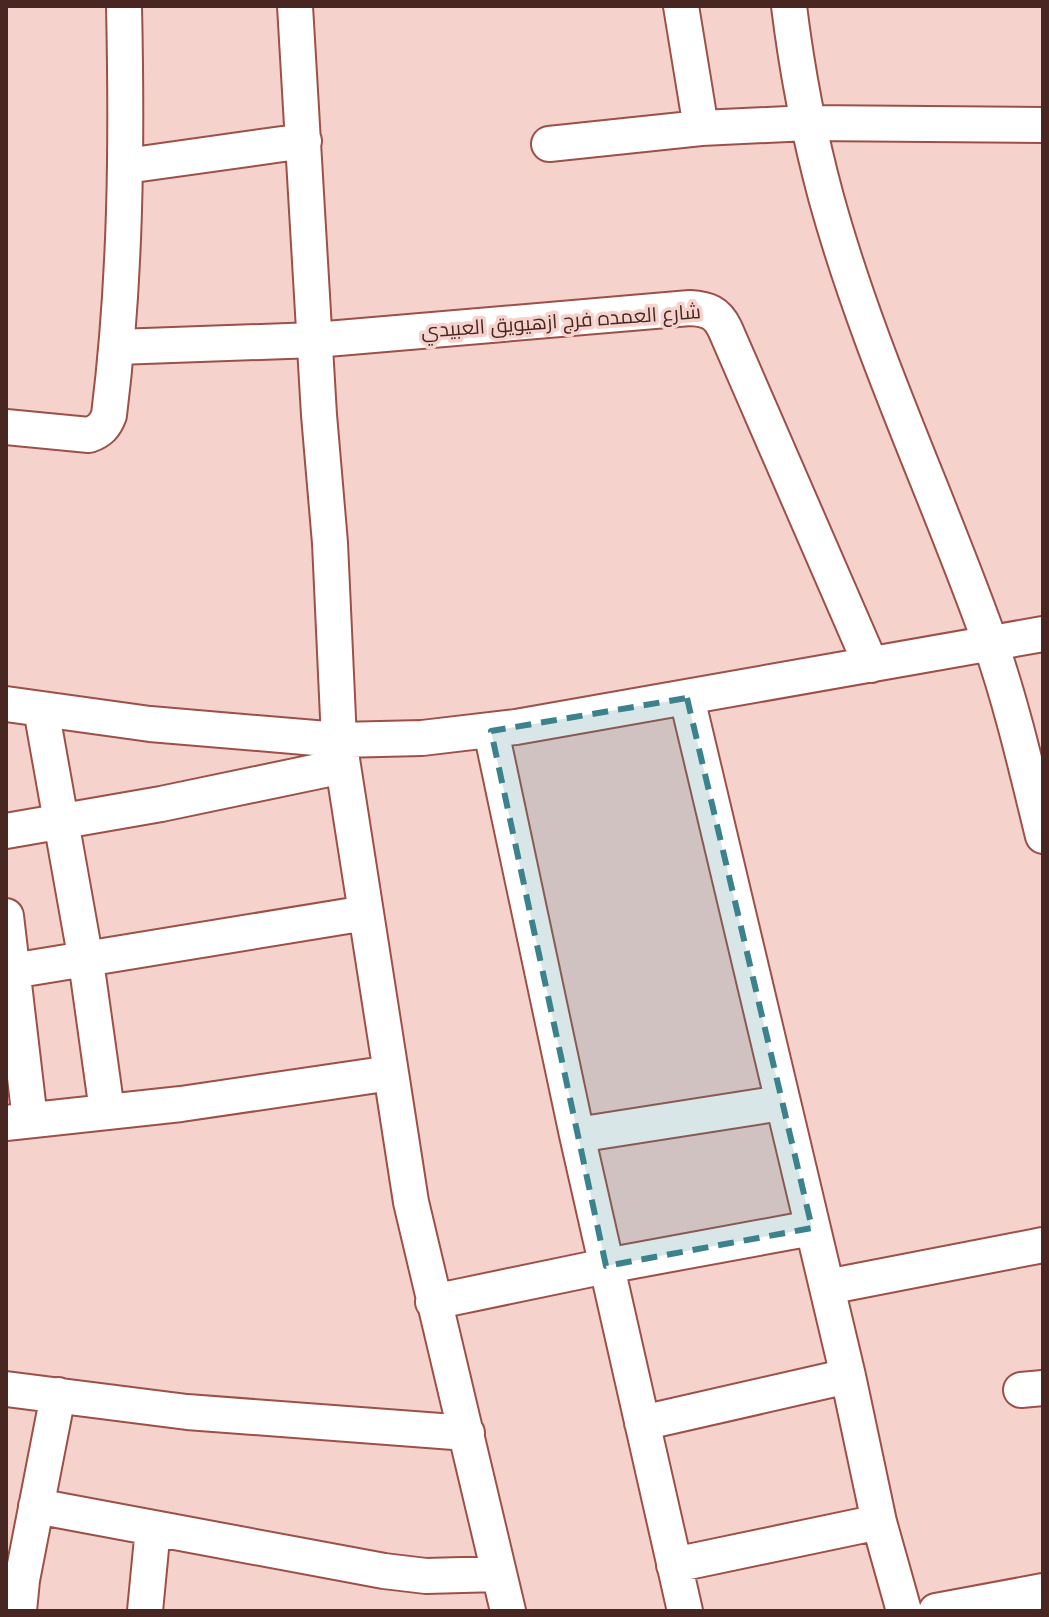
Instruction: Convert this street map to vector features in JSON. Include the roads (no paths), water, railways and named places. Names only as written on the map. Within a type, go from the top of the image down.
[{"type":"street","points":[[6,427],[79,436],[99,431],[109,415],[117,347],[126,166],[124,6]]},
{"type":"street","points":[[295,6],[341,753],[411,1202],[508,1611]]},
{"type":"street","points":[[681,6],[701,128]]},
{"type":"street","points":[[789,6],[808,123],[827,199],[866,319],[991,644],[1043,836]]},
{"type":"street","points":[[549,144],[701,128],[808,123],[1043,125]]},
{"type":"street","points":[[126,166],[304,141]]},
{"type":"street","name":"شارع العمده فرج ازهيويق العبيدي","points":[[117,347],[315,340],[690,308],[711,311],[720,318],[725,329],[871,665]]},
{"type":"street","points":[[6,831],[161,804],[341,753],[687,698],[1043,634]]},
{"type":"street","points":[[687,698],[848,1376],[879,1522],[904,1611]]},
{"type":"street","points":[[6,704],[341,753]]},
{"type":"street","points":[[41,709],[86,961],[107,1111]]},
{"type":"street","points":[[491,731],[577,1135],[685,1611]]},
{"type":"street","points":[[9,972],[366,913]]},
{"type":"street","points":[[6,916],[18,1122],[181,1104],[391,1073]]},
{"type":"street","points":[[577,1135],[782,1103]]},
{"type":"street","points":[[433,1302],[812,1228]]},
{"type":"street","points":[[827,1287],[1043,1245]]},
{"type":"street","points":[[642,1423],[848,1376]]},
{"type":"street","points":[[6,1389],[288,1421],[467,1433]]},
{"type":"street","points":[[19,1611],[58,1395]]},
{"type":"street","points":[[36,1506],[384,1571],[426,1576],[499,1574]]},
{"type":"street","points":[[674,1565],[879,1522]]},
{"type":"street","points":[[145,1611],[153,1528]]},
{"type":"street","points":[[936,1611],[1043,1591]]}]
